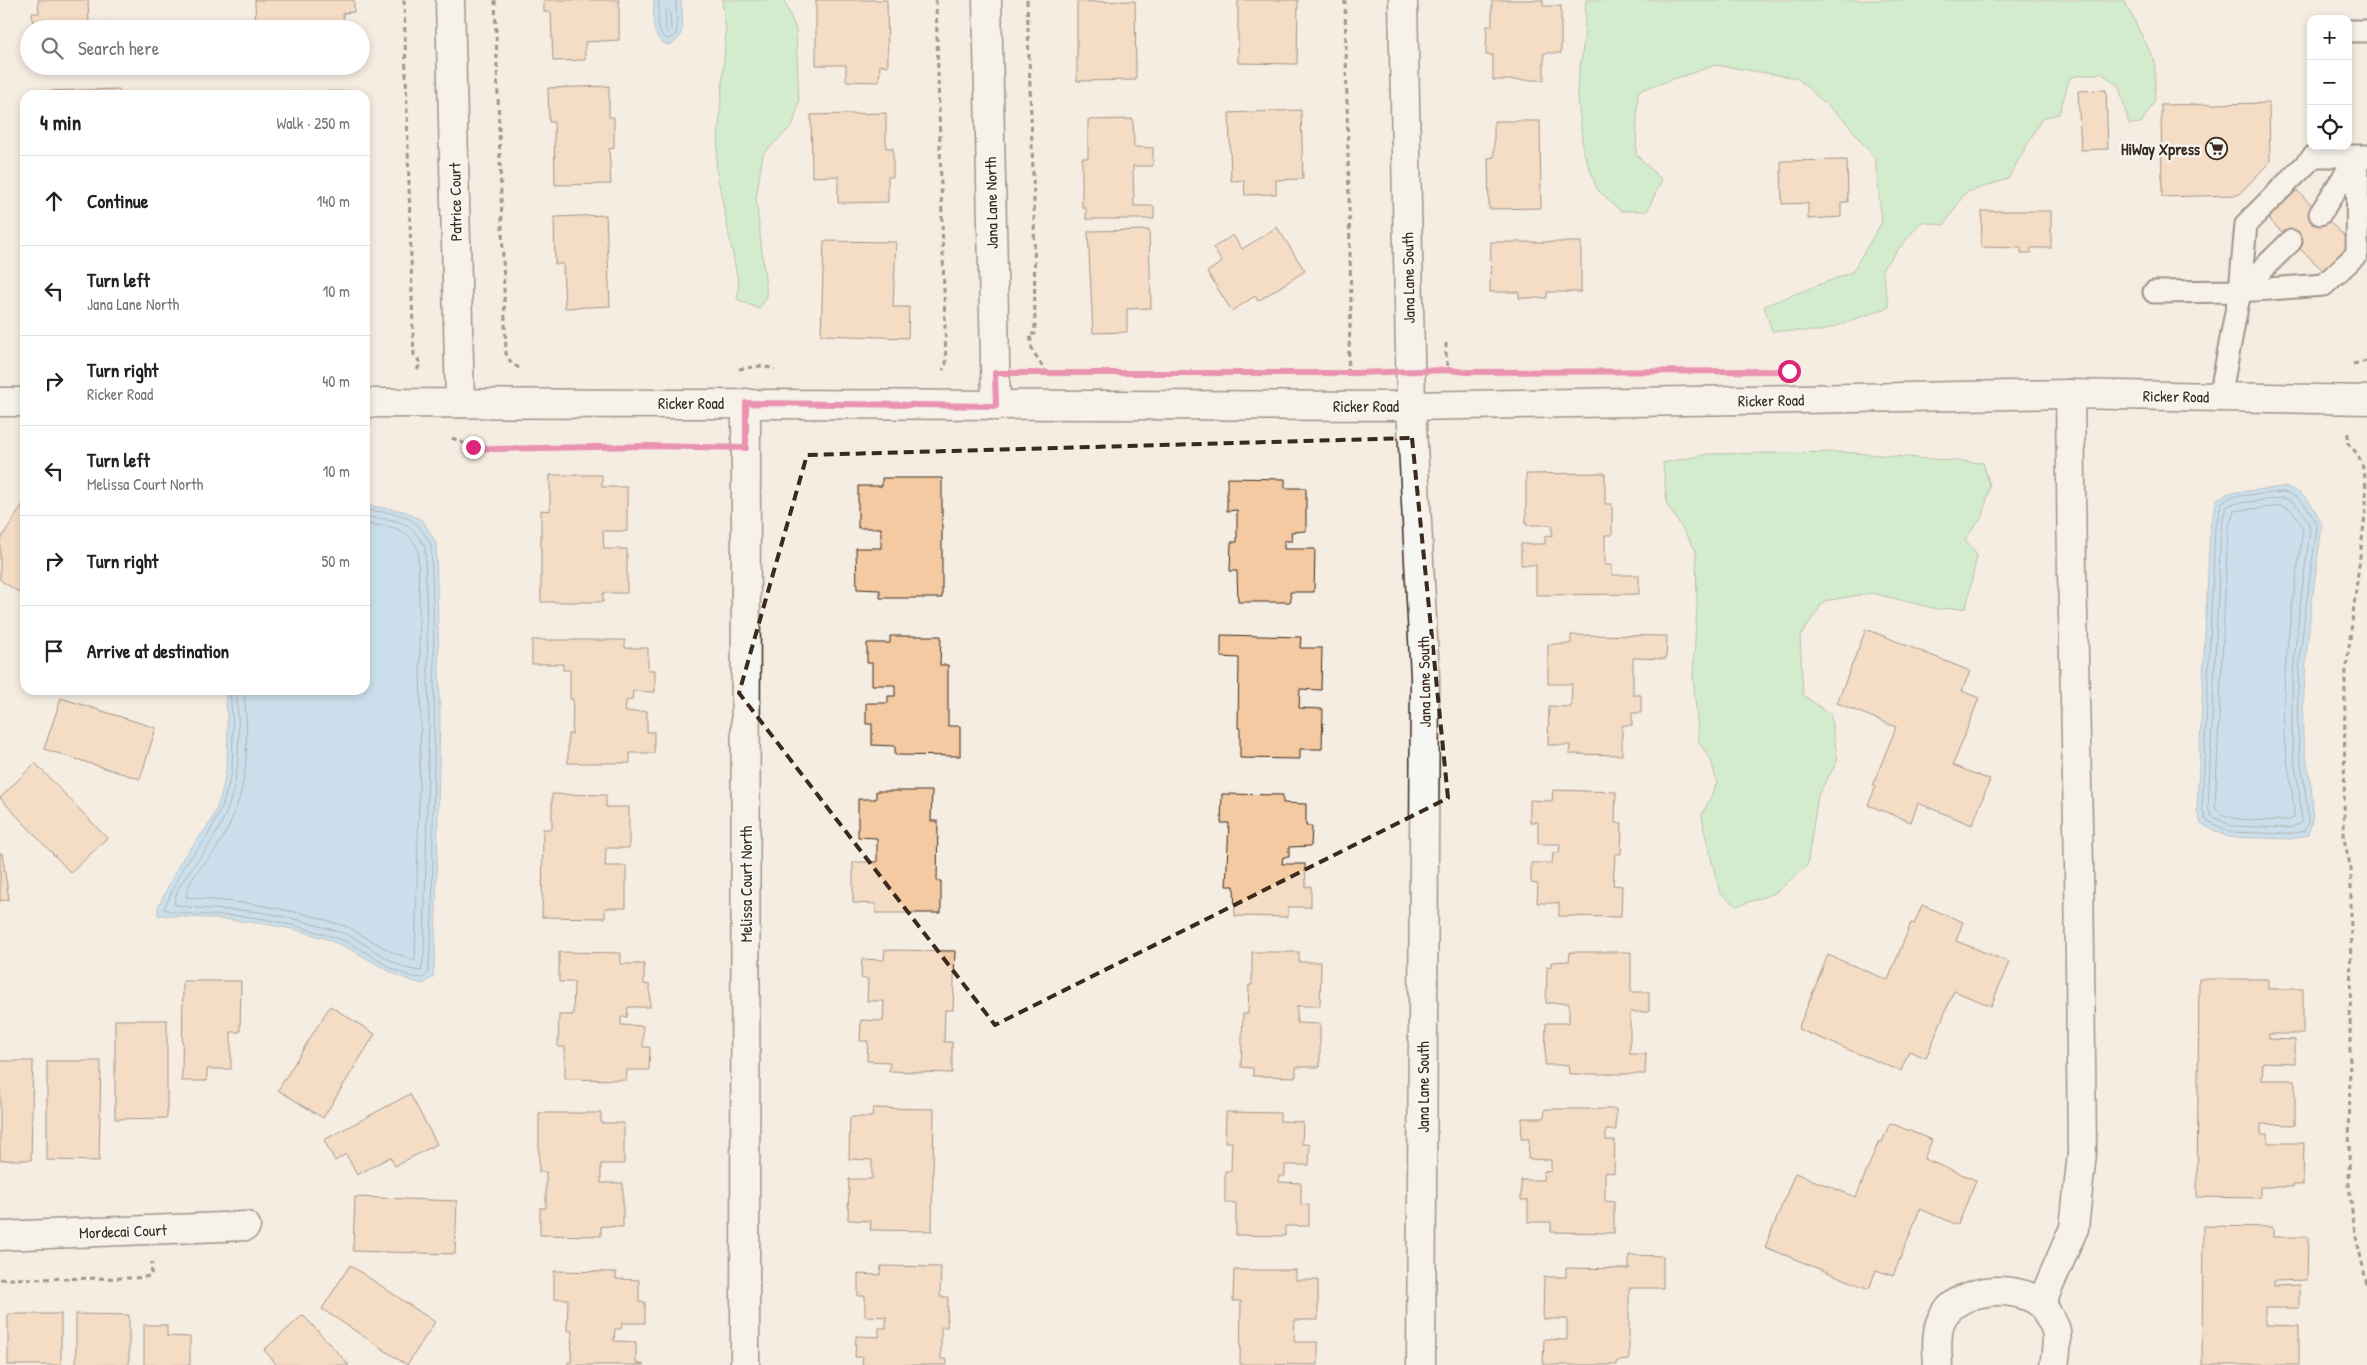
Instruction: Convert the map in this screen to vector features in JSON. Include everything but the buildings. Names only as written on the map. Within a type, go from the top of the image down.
[{"type":"street","name":"Patrice Court","points":[[450,0],[460,403]]},
{"type":"street","name":"Jana Lane North","points":[[987,0],[996,406]]},
{"type":"street","name":"Jana Lane South","points":[[1403,0],[1411,406],[1425,677],[1421,1365]]},
{"type":"street","name":"Ricker Road","points":[[370,403],[1411,406],[2070,394],[2358,400]]},
{"type":"street","points":[[2041,1304],[2074,1228],[2082,1154],[2079,865],[2070,394]]},
{"type":"street","points":[[0,402],[20,402]]},
{"type":"street","name":"Melissa Court North","points":[[745,1365],[746,403]]},
{"type":"street","name":"Mordecai Court","points":[[0,1236],[246,1226]]},
{"type":"street","points":[[1938,1365],[1937,1342],[1940,1322],[1951,1308],[1967,1296],[1992,1290],[2020,1294],[2041,1304],[2056,1328],[2057,1348],[2054,1365]]},
{"type":"lane","points":[[2352,31],[2367,31]]},
{"type":"lane","points":[[2220,397],[2240,291],[2246,224],[2314,151],[2362,156]]},
{"type":"lane","points":[[2320,214],[2362,156]]},
{"type":"lane","points":[[2154,292],[2240,291],[2324,285],[2357,254],[2362,156]]},
{"type":"lane","points":[[2240,291],[2291,241]]},
{"type":"path","points":[[404,0],[412,332],[414,355],[421,363],[415,374]]},
{"type":"path","points":[[495,0],[506,354],[512,364],[523,370]]},
{"type":"path","points":[[936,0],[946,349],[946,364],[942,371],[936,373]]},
{"type":"path","points":[[942,371],[946,374],[1047,373],[1032,349],[1030,334],[1035,334],[1034,202],[1027,0]]},
{"type":"path","points":[[1345,0],[1351,303],[1351,346],[1348,373]]},
{"type":"path","points":[[2343,364],[2367,360]]},
{"type":"path","points":[[2352,364],[2358,400],[2348,444],[2355,450],[2362,462],[2366,479],[2366,507],[2345,680],[2344,839],[2351,869],[2349,1185],[2354,1227],[2367,1285]]},
{"type":"path","points":[[730,371],[748,366],[761,366],[784,371]]},
{"type":"path","points":[[1410,371],[1450,370],[1454,372]]},
{"type":"path","points":[[1338,373],[1354,373]]},
{"type":"path","points":[[446,436],[473,447],[494,449],[649,446],[746,448]]},
{"type":"path","points":[[0,1279],[102,1279],[151,1276],[154,1229]]},
{"type":"highlighted area","points":[[1412,438],[1448,798],[995,1025],[739,693],[807,455]]},
{"type":"green space","points":[[722,0],[784,0],[796,30],[799,102],[793,125],[763,154],[756,198],[767,297],[759,309],[737,299],[739,286],[716,168],[726,32]]},
{"type":"green space","points":[[1586,0],[2124,0],[2155,62],[2155,100],[2141,123],[2129,124],[2119,86],[2101,73],[2070,77],[2059,114],[2042,118],[2008,179],[1965,193],[1944,225],[1921,222],[1882,269],[1889,307],[1822,331],[1772,331],[1764,306],[1852,272],[1882,222],[1875,159],[1846,122],[1797,78],[1716,65],[1638,91],[1636,154],[1662,180],[1647,211],[1620,211],[1597,189],[1583,150],[1577,86],[1584,41]]},
{"type":"green space","points":[[1841,452],[1983,463],[1990,486],[1983,516],[1965,539],[1977,555],[1966,608],[1937,609],[1872,593],[1824,601],[1800,637],[1803,695],[1830,714],[1838,760],[1818,795],[1807,866],[1775,893],[1737,906],[1720,893],[1704,830],[1702,815],[1717,783],[1711,760],[1699,743],[1693,675],[1697,607],[1696,551],[1667,504],[1663,463],[1709,454]]},
{"type":"water","points":[[654,0],[681,0],[683,20],[681,33],[679,38],[668,45],[658,38],[655,32],[653,20]]},
{"type":"water","points":[[2284,487],[2298,492],[2308,501],[2316,512],[2322,526],[2306,658],[2303,713],[2304,745],[2311,786],[2313,813],[2307,835],[2291,839],[2228,837],[2201,824],[2197,810],[2210,527],[2217,499],[2229,493]]},
{"type":"water","points":[[370,506],[404,511],[423,521],[436,543],[440,714],[433,977],[423,984],[412,981],[341,945],[297,930],[251,922],[158,915],[158,907],[178,866],[205,830],[218,805],[227,762],[228,734],[225,695],[370,695]]},
{"type":"place","name":"HiWay Xpress","points":[[2216,149]]},
{"type":"route","points":[[473,447],[494,449],[649,446],[746,448],[746,403],[996,406],[995,373],[1354,373],[1450,370],[1454,372],[1789,371]]}]
